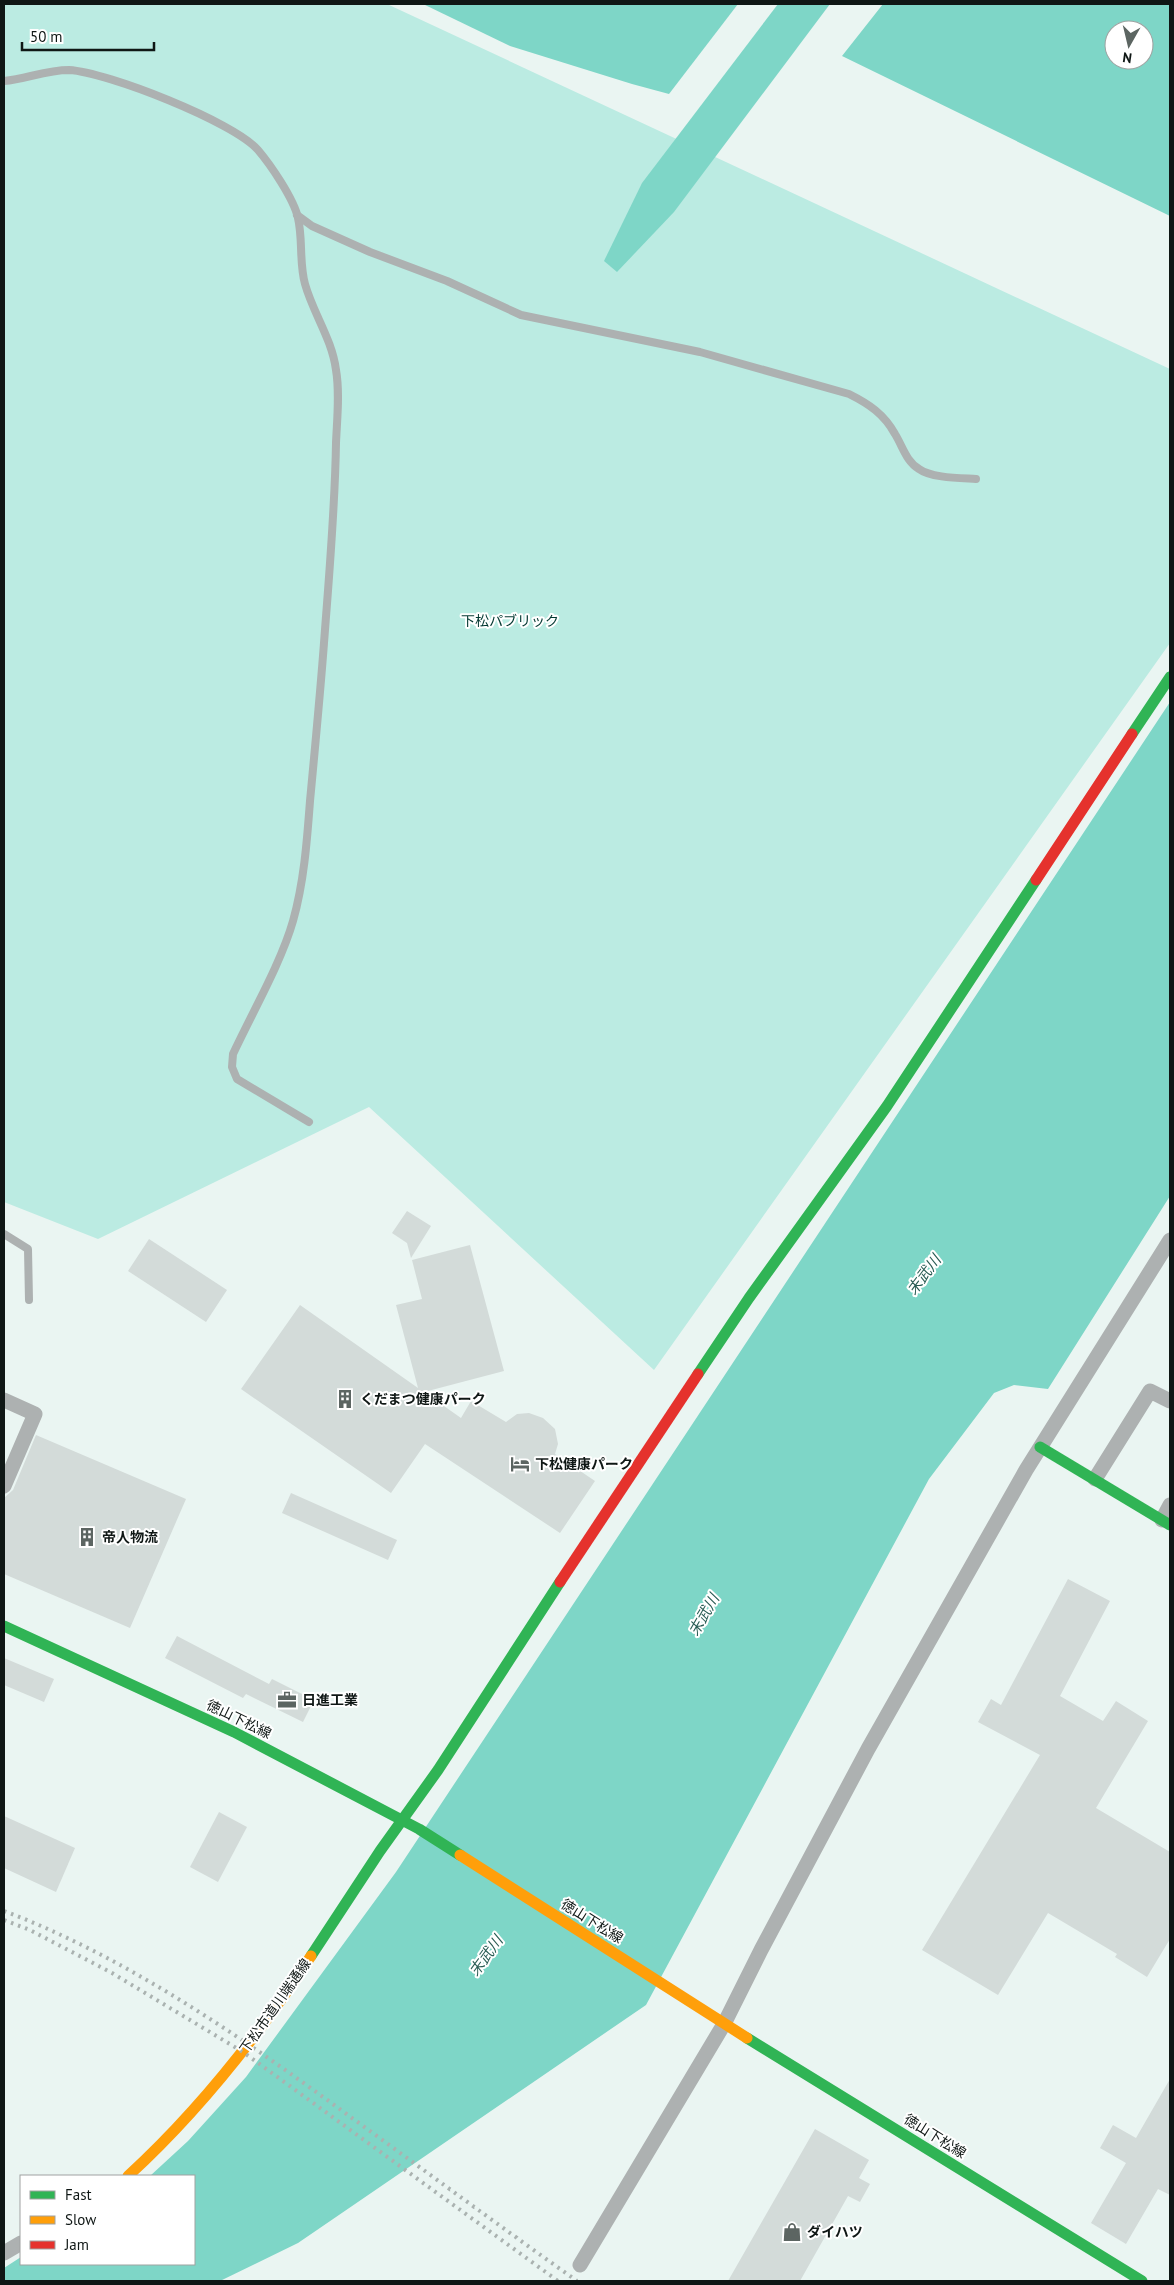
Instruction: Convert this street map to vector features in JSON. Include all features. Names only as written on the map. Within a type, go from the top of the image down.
[{"type":"street","name":"下松市道川端通線","points":[[129,2175],[163,2144],[206,2098],[250,2044],[283,1998],[380,1851],[438,1770],[749,1298],[893,1098],[1170,677]]},
{"type":"street","points":[[580,2265],[724,2024],[760,1950],[868,1750],[1040,1447],[1169,1244]]},
{"type":"street","points":[[1095,1479],[1150,1391],[1170,1401]]},
{"type":"street","points":[[4,1400],[34,1414],[4,1486]]},
{"type":"street","points":[[1040,1447],[1166,1522],[1170,1504]]},
{"type":"street","name":"徳山下松線","points":[[4,1626],[234,1732],[420,1829],[724,2024],[1142,2281]]},
{"type":"street","points":[[4,2253],[20,2244]]},
{"type":"lane","points":[[4,82],[46,71],[72,70],[96,75],[153,94],[184,108],[236,132],[256,148],[275,172],[298,215],[304,282],[315,313],[332,349],[337,371],[335,490],[327,611],[306,843],[293,922],[279,957],[233,1054],[232,1067],[237,1079],[309,1122]]},
{"type":"lane","points":[[298,215],[312,226],[370,252],[447,281],[521,315],[700,352],[849,394],[872,406],[883,416],[895,433],[909,460],[920,471],[956,478],[976,479]]},
{"type":"lane","points":[[4,1234],[28,1249],[29,1300]]},
{"type":"green space","name":"下松パブリック","points":[[4,4],[387,4],[1170,369],[1170,643],[654,1370],[369,1107],[98,1239],[4,1202]]},
{"type":"water","points":[[423,4],[738,4],[669,94],[510,46]]},
{"type":"water","points":[[778,4],[830,4],[674,212],[617,272],[604,261],[642,183]]},
{"type":"water","points":[[883,4],[1170,4],[1170,216],[842,56]]},
{"type":"water","name":"末武川","points":[[1170,702],[1170,1196],[1048,1389],[1014,1385],[994,1393],[929,1479],[646,2005],[298,2243],[220,2281],[4,2281],[4,2268],[20,2258],[20,2265],[195,2265],[195,2175],[151,2175],[188,2141],[246,2077],[396,1872]]},
{"type":"building","points":[[407,1211],[431,1226],[411,1258],[407,1243],[392,1233]]},
{"type":"building","points":[[149,1239],[227,1290],[206,1322],[128,1271]]},
{"type":"building","points":[[470,1245],[504,1371],[424,1392],[461,1418],[471,1401],[506,1422],[517,1414],[529,1413],[543,1418],[555,1429],[558,1444],[555,1454],[595,1481],[560,1533],[425,1444],[391,1493],[241,1389],[300,1305],[418,1388],[396,1305],[422,1299],[412,1260]]},
{"type":"building","name":"帝人物流","points":[[36,1435],[186,1499],[130,1628],[4,1574],[4,1498],[13,1490]]},
{"type":"building","points":[[291,1493],[397,1540],[388,1560],[282,1513]]},
{"type":"building","points":[[1068,1579],[1110,1601],[1060,1696],[1103,1721],[1116,1701],[1148,1721],[1096,1808],[1170,1852],[1170,1939],[1147,1977],[1115,1957],[1117,1954],[1048,1913],[998,1995],[922,1950],[1040,1755],[978,1722],[991,1699],[1001,1705]]},
{"type":"building","points":[[177,1636],[269,1684],[272,1679],[314,1700],[303,1722],[246,1694],[243,1698],[165,1658]]},
{"type":"building","points":[[4,1658],[54,1679],[44,1702],[4,1685]]},
{"type":"building","points":[[219,1812],[247,1827],[218,1882],[190,1867]]},
{"type":"building","points":[[4,1816],[75,1848],[56,1892],[4,1868]]},
{"type":"building","points":[[1170,2079],[1170,2195],[1158,2189],[1126,2244],[1091,2223],[1126,2163],[1100,2148],[1113,2125],[1136,2138]]},
{"type":"building","points":[[815,2129],[869,2160],[859,2178],[870,2184],[860,2202],[848,2196],[800,2281],[728,2281]]},
{"type":"railway","points":[[4,1911],[49,1929],[93,1951],[179,1999],[221,2026],[302,2082],[577,2281]]},
{"type":"railway","points":[[4,1920],[30,1930],[112,1973],[243,2052],[558,2281]]},
{"type":"traffic: fast","points":[[1132,734],[1170,677]]},
{"type":"traffic: fast","points":[[698,1374],[749,1298],[887,1106],[1036,880]]},
{"type":"traffic: fast","points":[[1040,1447],[1170,1525]]},
{"type":"traffic: fast","points":[[311,1956],[380,1851],[438,1770],[560,1582]]},
{"type":"traffic: fast","points":[[4,1626],[234,1732],[419,1829],[460,1855]]},
{"type":"traffic: fast","points":[[747,2038],[1142,2281]]},
{"type":"traffic: slow","points":[[460,1855],[747,2038]]},
{"type":"traffic: slow","points":[[129,2175],[179,2125],[226,2072],[249,2044],[311,1956]]},
{"type":"traffic: jam","points":[[1036,880],[1132,734]]},
{"type":"traffic: jam","points":[[560,1582],[698,1374]]},
{"type":"place","name":"くだまつ健康パーク","points":[[345,1399]]},
{"type":"place","name":"下松健康パーク","points":[[520,1464]]},
{"type":"place","name":"帝人物流","points":[[87,1537]]},
{"type":"place","name":"日進工業","points":[[287,1700]]},
{"type":"place","name":"ダイハツ","points":[[792,2232]]}]
